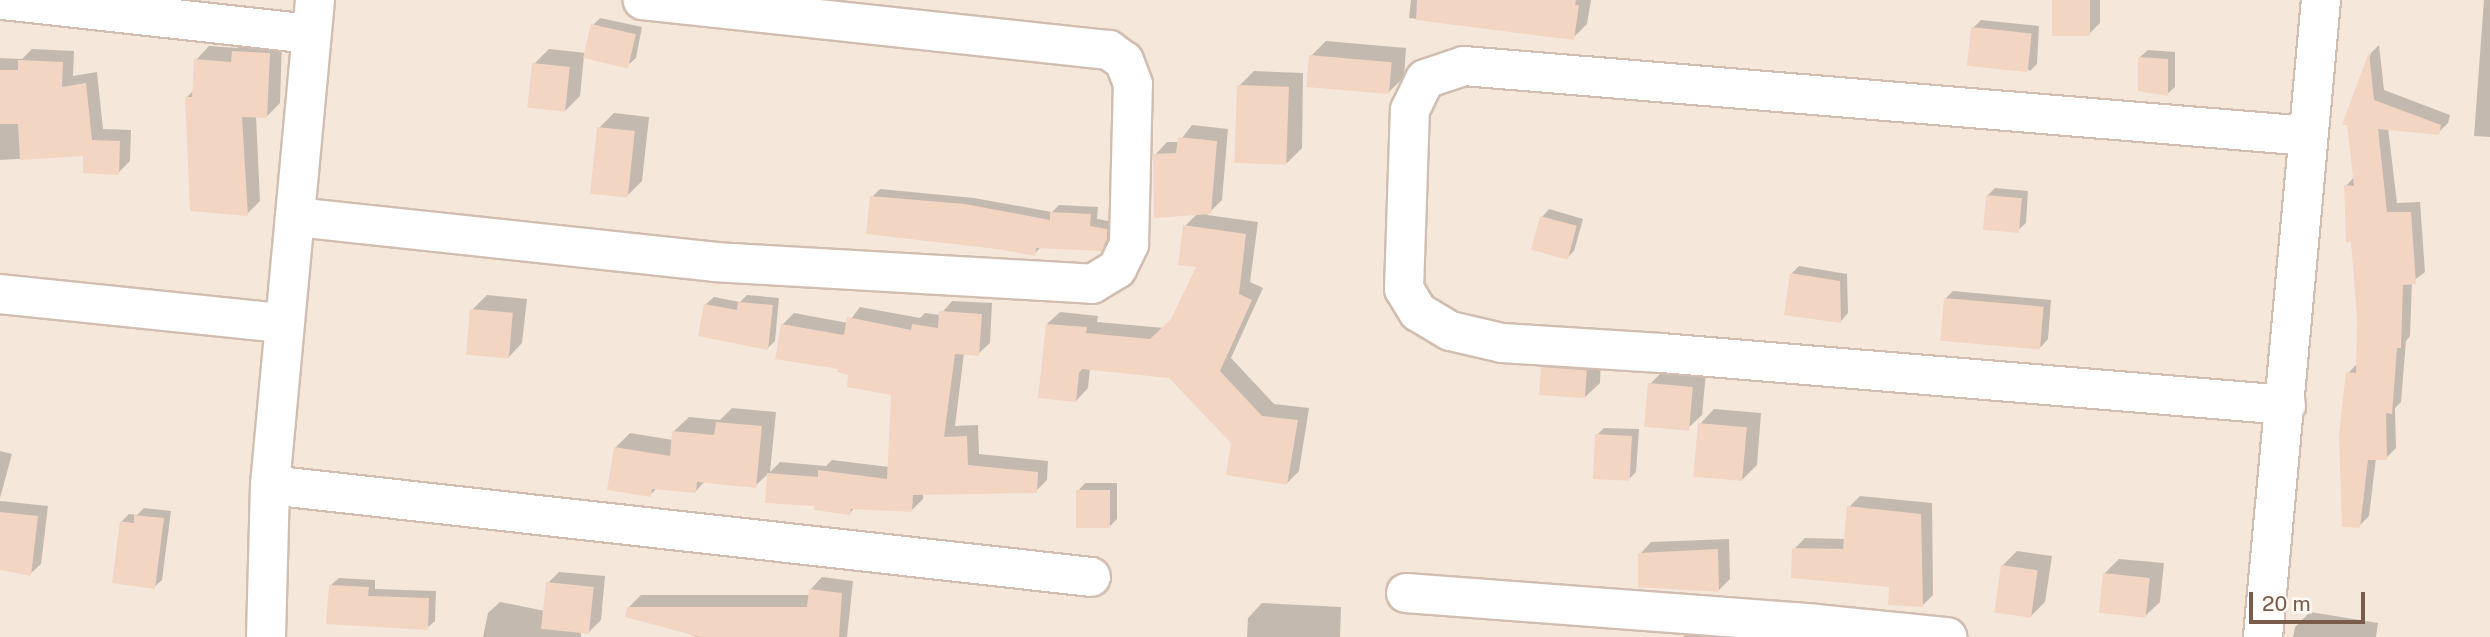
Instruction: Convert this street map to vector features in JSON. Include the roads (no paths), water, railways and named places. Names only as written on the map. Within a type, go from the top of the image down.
[{"type":"street","points":[[3,0],[313,17],[270,485],[266,637]]},
{"type":"street","points":[[295,217],[728,263],[1092,284],[1118,269],[1129,244],[1133,84],[1124,61],[1109,50],[643,0]]},
{"type":"street","points":[[2263,637],[2321,0]]},
{"type":"street","points":[[2286,405],[1661,353],[1502,343],[1450,331],[1418,312],[1404,289],[1410,110],[1425,79],[1464,66],[2308,136]]},
{"type":"street","points":[[0,294],[283,323]]},
{"type":"street","points":[[270,485],[1091,577]]},
{"type":"street","points":[[1406,593],[1816,624],[1947,637]]}]
